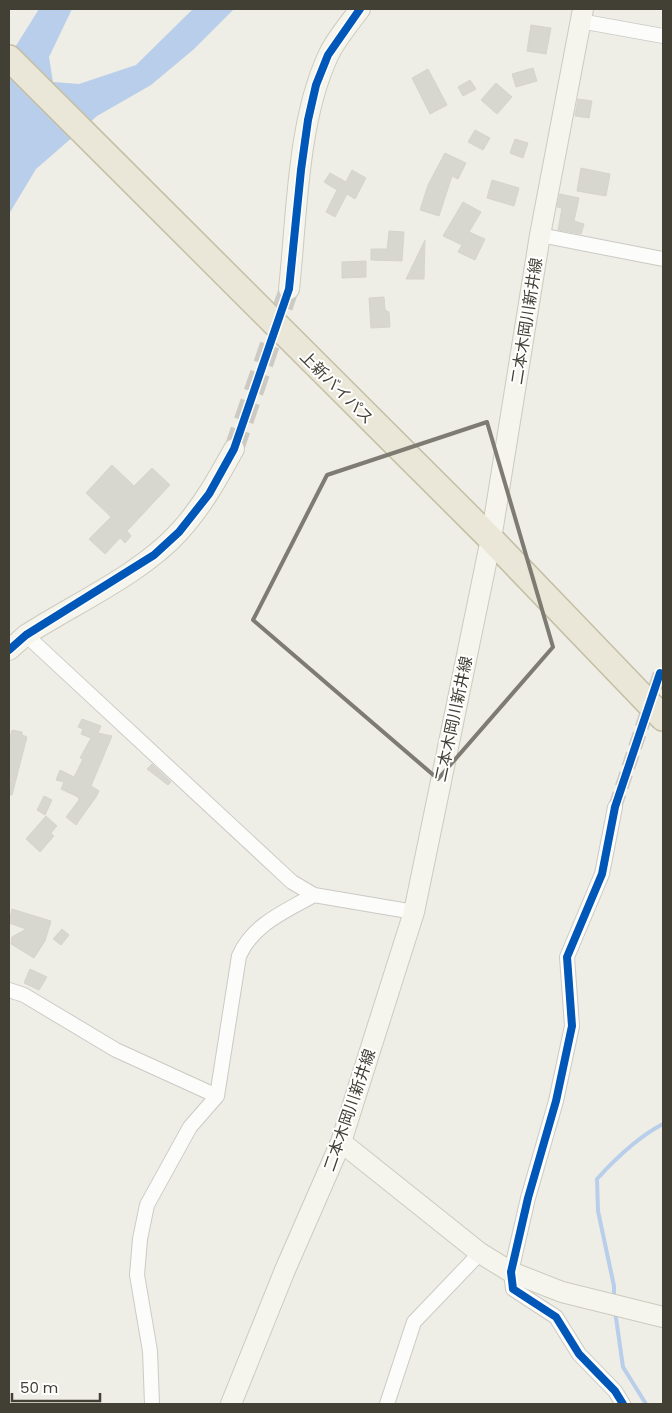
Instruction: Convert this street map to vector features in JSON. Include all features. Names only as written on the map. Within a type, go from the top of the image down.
[{"type":"highway","name":"上新バイパス","points":[[9,58],[490,539],[663,718]]},
{"type":"main road","points":[[289,289],[301,170],[308,120],[316,86],[328,55],[360,9]]},
{"type":"main road","name":"二本木岡川新井線","points":[[231,1404],[285,1270],[341,1142],[414,912],[490,539],[540,235],[581,15]]},
{"type":"main road","points":[[9,650],[26,635],[154,555],[179,532],[209,494],[234,449]]},
{"type":"main road","points":[[341,1142],[480,1253],[512,1272],[562,1292],[663,1317]]},
{"type":"street","points":[[581,15],[663,36]]},
{"type":"street","points":[[540,235],[663,259]]},
{"type":"street","points":[[26,635],[261,856],[292,882],[314,895],[414,912]]},
{"type":"street","points":[[615,807],[602,874],[566,957],[572,1026],[556,1101],[528,1198],[512,1272],[513,1289],[556,1317],[579,1354],[615,1391],[623,1404]]},
{"type":"street","points":[[152,1404],[150,1351],[137,1275],[140,1239],[147,1205],[190,1127],[217,1096],[239,956],[244,943],[261,926],[314,895]]},
{"type":"street","points":[[9,990],[24,995],[116,1050],[217,1096]]},
{"type":"street","points":[[387,1404],[414,1322],[480,1253]]},
{"type":"highlighted area","points":[[487,422],[553,647],[438,779],[253,620],[327,475]]},
{"type":"water","points":[[39,9],[72,9],[49,57],[53,82],[79,84],[136,65],[193,9],[234,9],[194,49],[151,85],[97,116],[36,169],[9,214],[9,57]]},
{"type":"building","points":[[531,25],[551,28],[546,54],[527,51]]},
{"type":"building","points":[[533,68],[537,81],[516,87],[512,74]]},
{"type":"building","points":[[428,69],[447,105],[430,114],[412,78]]},
{"type":"building","points":[[470,80],[476,89],[463,96],[458,87]]},
{"type":"building","points":[[496,83],[512,97],[497,114],[481,100]]},
{"type":"building","points":[[578,99],[592,101],[589,118],[575,116]]},
{"type":"building","points":[[475,130],[490,138],[483,150],[468,142]]},
{"type":"building","points":[[515,139],[528,143],[523,158],[510,153]]},
{"type":"building","points":[[445,153],[466,163],[458,179],[452,176],[439,216],[420,210],[428,185]]},
{"type":"building","points":[[581,168],[610,174],[606,196],[577,191]]},
{"type":"building","points":[[352,170],[366,178],[355,199],[347,194],[335,217],[326,212],[337,190],[324,182],[330,173],[346,182]]},
{"type":"building","points":[[492,180],[519,188],[514,206],[487,198]]},
{"type":"building","points":[[560,194],[579,198],[574,221],[584,224],[581,234],[558,230],[562,208],[557,207]]},
{"type":"building","points":[[463,202],[481,212],[469,232],[485,239],[475,260],[458,252],[462,245],[443,236]]},
{"type":"building","points":[[389,231],[404,232],[402,261],[371,260],[371,249],[387,249]]},
{"type":"building","points":[[425,240],[424,279],[406,279]]},
{"type":"building","points":[[366,261],[366,277],[342,278],[342,262]]},
{"type":"building","points":[[384,297],[385,310],[389,312],[390,327],[371,328],[369,298]]},
{"type":"building","points":[[112,465],[134,486],[152,468],[170,485],[127,531],[131,536],[125,543],[120,538],[105,554],[89,539],[111,517],[86,493]]},
{"type":"building","points":[[82,719],[101,726],[98,733],[112,736],[91,786],[99,791],[76,825],[66,817],[79,800],[78,797],[61,789],[64,782],[56,780],[60,770],[74,777],[83,759],[80,758],[91,738],[81,734],[83,729],[78,727]]},
{"type":"building","points":[[12,730],[22,732],[22,735],[27,737],[12,795],[9,795],[9,740]]},
{"type":"building","points":[[152,764],[171,782],[168,785],[147,769]]},
{"type":"building","points":[[44,796],[52,800],[45,815],[37,810]]},
{"type":"building","points":[[46,816],[57,826],[51,833],[54,836],[40,852],[26,839]]},
{"type":"building","points":[[12,909],[51,921],[45,941],[34,958],[11,944],[12,937],[26,929],[9,923]]},
{"type":"building","points":[[62,929],[69,935],[61,945],[53,939]]},
{"type":"building","points":[[30,969],[47,977],[39,990],[24,983]]},
{"type":"waterway","points":[[614,1299],[614,1286],[598,1211],[597,1179],[628,1148],[663,1124]]},
{"type":"waterway","points":[[615,1311],[623,1367],[646,1404]]},
{"type":"tunnel","points":[[234,449],[289,289]]},
{"type":"tunnel","points":[[615,807],[660,673]]},
{"type":"cycle path","points":[[9,650],[26,635],[154,555],[179,532],[209,494],[234,449],[289,289],[301,170],[308,120],[316,85],[328,55],[360,9]]},
{"type":"cycle path","points":[[623,1404],[615,1391],[579,1354],[556,1317],[513,1289],[511,1272],[528,1198],[556,1101],[572,1026],[567,957],[602,874],[615,807],[660,673]]}]
